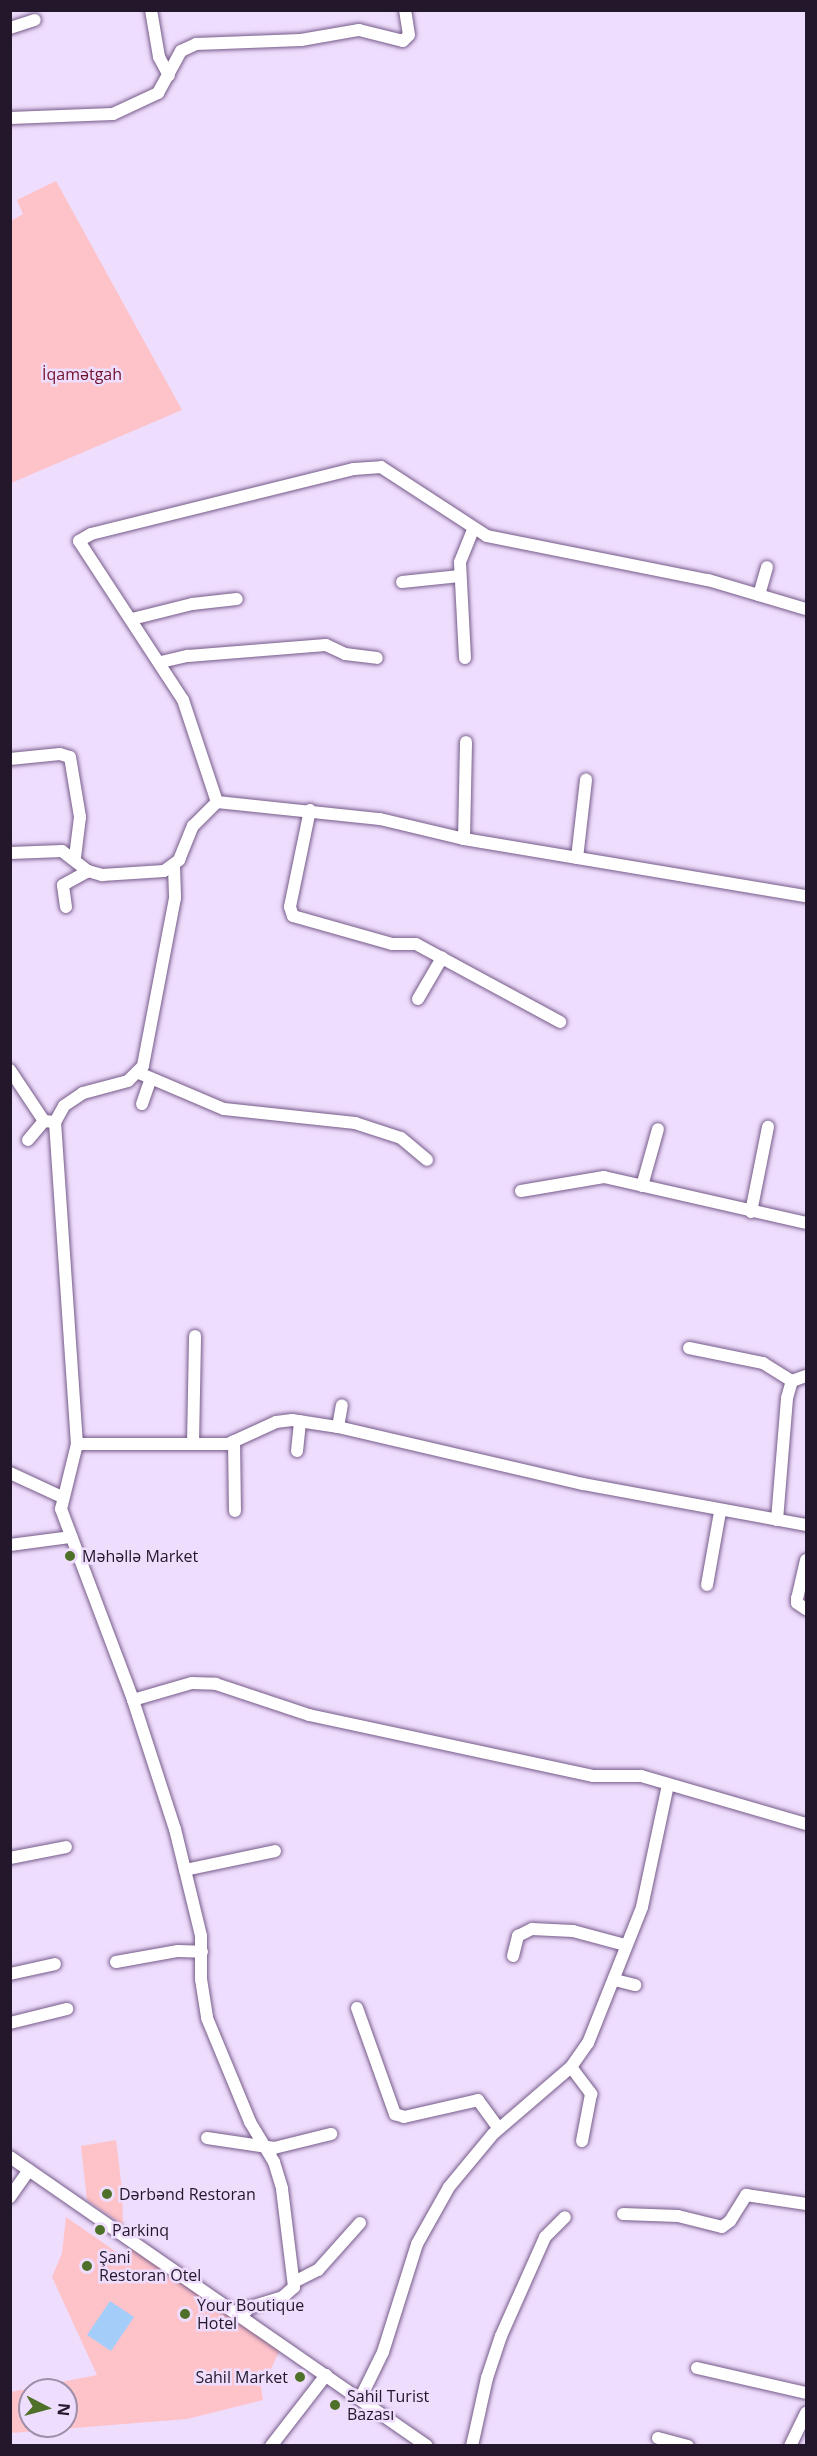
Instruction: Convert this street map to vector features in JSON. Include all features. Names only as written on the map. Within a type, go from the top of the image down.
[{"type":"street","points":[[151,10],[159,57],[169,76]]},
{"type":"street","points":[[10,118],[105,116],[158,93],[181,51],[196,44],[301,40],[360,30],[403,41],[409,35],[405,10]]},
{"type":"street","points":[[10,28],[35,20]]},
{"type":"street","points":[[217,802],[189,714],[161,663],[79,541],[91,534],[371,467],[388,470],[473,529],[487,536],[708,580],[807,609]]},
{"type":"street","points":[[465,658],[460,576],[462,550],[473,529]]},
{"type":"street","points":[[759,595],[767,567]]},
{"type":"street","points":[[402,582],[460,576]]},
{"type":"street","points":[[132,619],[192,604],[237,599]]},
{"type":"street","points":[[161,663],[188,656],[326,645],[345,654],[377,658]]},
{"type":"street","points":[[464,839],[466,742]]},
{"type":"street","points":[[10,759],[60,754],[70,757],[80,817],[75,857]]},
{"type":"street","points":[[577,858],[586,780]]},
{"type":"street","points":[[28,1140],[50,1122],[64,1106],[83,1093],[128,1081],[139,1073],[161,989],[175,898],[174,867],[193,826],[217,802],[381,819],[464,839],[807,896]]},
{"type":"street","points":[[310,810],[290,907],[293,916],[392,944],[416,944],[560,1022]]},
{"type":"street","points":[[10,854],[50,849],[75,857],[88,871],[111,876],[159,872],[174,867]]},
{"type":"street","points":[[66,907],[63,885],[88,871]]},
{"type":"street","points":[[418,999],[442,958]]},
{"type":"street","points":[[10,1070],[50,1122],[77,1444],[72,1473],[62,1497],[61,1509],[133,1700],[185,1870],[202,1952],[202,1993],[212,2032],[250,2122],[267,2148],[282,2189],[296,2281]]},
{"type":"street","points":[[139,1073],[150,1081],[224,1109],[355,1123],[401,1138],[428,1160]]},
{"type":"street","points":[[142,1104],[150,1081]]},
{"type":"street","points":[[752,1212],[768,1127]]},
{"type":"street","points":[[642,1186],[658,1129]]},
{"type":"street","points":[[521,1191],[596,1177],[807,1223]]},
{"type":"street","points":[[194,1444],[195,1336]]},
{"type":"street","points":[[689,1348],[763,1363],[792,1381]]},
{"type":"street","points":[[792,1381],[807,1376]]},
{"type":"street","points":[[777,1520],[784,1460],[781,1440],[792,1381]]},
{"type":"street","points":[[338,1427],[342,1405]]},
{"type":"street","points":[[77,1444],[234,1442],[276,1422],[300,1421],[338,1427],[720,1512],[807,1525]]},
{"type":"street","points":[[297,1451],[300,1421]]},
{"type":"street","points":[[234,1442],[235,1511]]},
{"type":"street","points":[[10,1473],[62,1497]]},
{"type":"street","points":[[707,1585],[720,1512]]},
{"type":"street","points":[[10,1545],[71,1538]]},
{"type":"street","points":[[807,1560],[797,1599],[797,1604],[807,1609]]},
{"type":"street","points":[[133,1700],[192,1683],[216,1684],[309,1715],[593,1776],[635,1775],[807,1824]]},
{"type":"street","points":[[360,2399],[377,2370],[410,2263],[425,2227],[459,2173],[498,2128],[571,2067],[588,2043],[615,1980],[625,1945],[642,1907],[668,1785]]},
{"type":"street","points":[[10,1858],[66,1846]]},
{"type":"street","points":[[185,1870],[275,1851]]},
{"type":"street","points":[[513,1956],[518,1936],[532,1929],[573,1930],[625,1945]]},
{"type":"street","points":[[116,1962],[186,1950],[202,1952]]},
{"type":"street","points":[[10,1974],[55,1964]]},
{"type":"street","points":[[615,1980],[634,1985]]},
{"type":"street","points":[[357,2008],[395,2114],[404,2117],[478,2100],[498,2128]]},
{"type":"street","points":[[10,2023],[67,2009]]},
{"type":"street","points":[[571,2067],[591,2094],[582,2141]]},
{"type":"street","points":[[207,2138],[267,2148],[331,2134]]},
{"type":"street","points":[[10,2157],[427,2445]]},
{"type":"street","points":[[10,2197],[29,2170]]},
{"type":"street","points":[[623,2214],[678,2216],[722,2227],[730,2221],[746,2195],[807,2204]]},
{"type":"street","points":[[472,2445],[487,2378],[501,2336],[545,2236],[565,2217]]},
{"type":"street","points":[[241,2316],[255,2304],[288,2295],[296,2281],[318,2270],[360,2223]]},
{"type":"street","points":[[697,2368],[807,2393]]},
{"type":"street","points":[[277,2443],[326,2375]]},
{"type":"street","points":[[790,2445],[807,2413]]},
{"type":"street","points":[[658,2438],[688,2445]]},
{"type":"green space","name":"İqamətgah","points":[[56,181],[182,410],[11,483],[11,221],[23,214],[17,200]]},
{"type":"green space","points":[[116,2140],[122,2190],[123,2225],[87,2200],[81,2146]]},
{"type":"green space","points":[[66,2217],[125,2258],[132,2247],[280,2350],[270,2371],[258,2370],[263,2400],[187,2419],[78,2428],[78,2379],[97,2375],[52,2277],[62,2253]]},
{"type":"green space","points":[[18,2391],[18,2432],[11,2433],[11,2392]]},
{"type":"water","points":[[110,2301],[134,2317],[111,2351],[87,2335]]},
{"type":"place","name":"Məhəllə Market","points":[[70,1556]]},
{"type":"place","name":"Dərbənd Restoran","points":[[107,2194]]},
{"type":"place","name":"Parkinq","points":[[100,2230]]},
{"type":"place","name":"Şani Restoran Otel","points":[[87,2266]]},
{"type":"place","name":"Your Boutique Hotel","points":[[185,2314]]},
{"type":"place","name":"Sahil Market","points":[[300,2377]]},
{"type":"place","name":"Sahil Turist Bazası","points":[[335,2405]]}]
